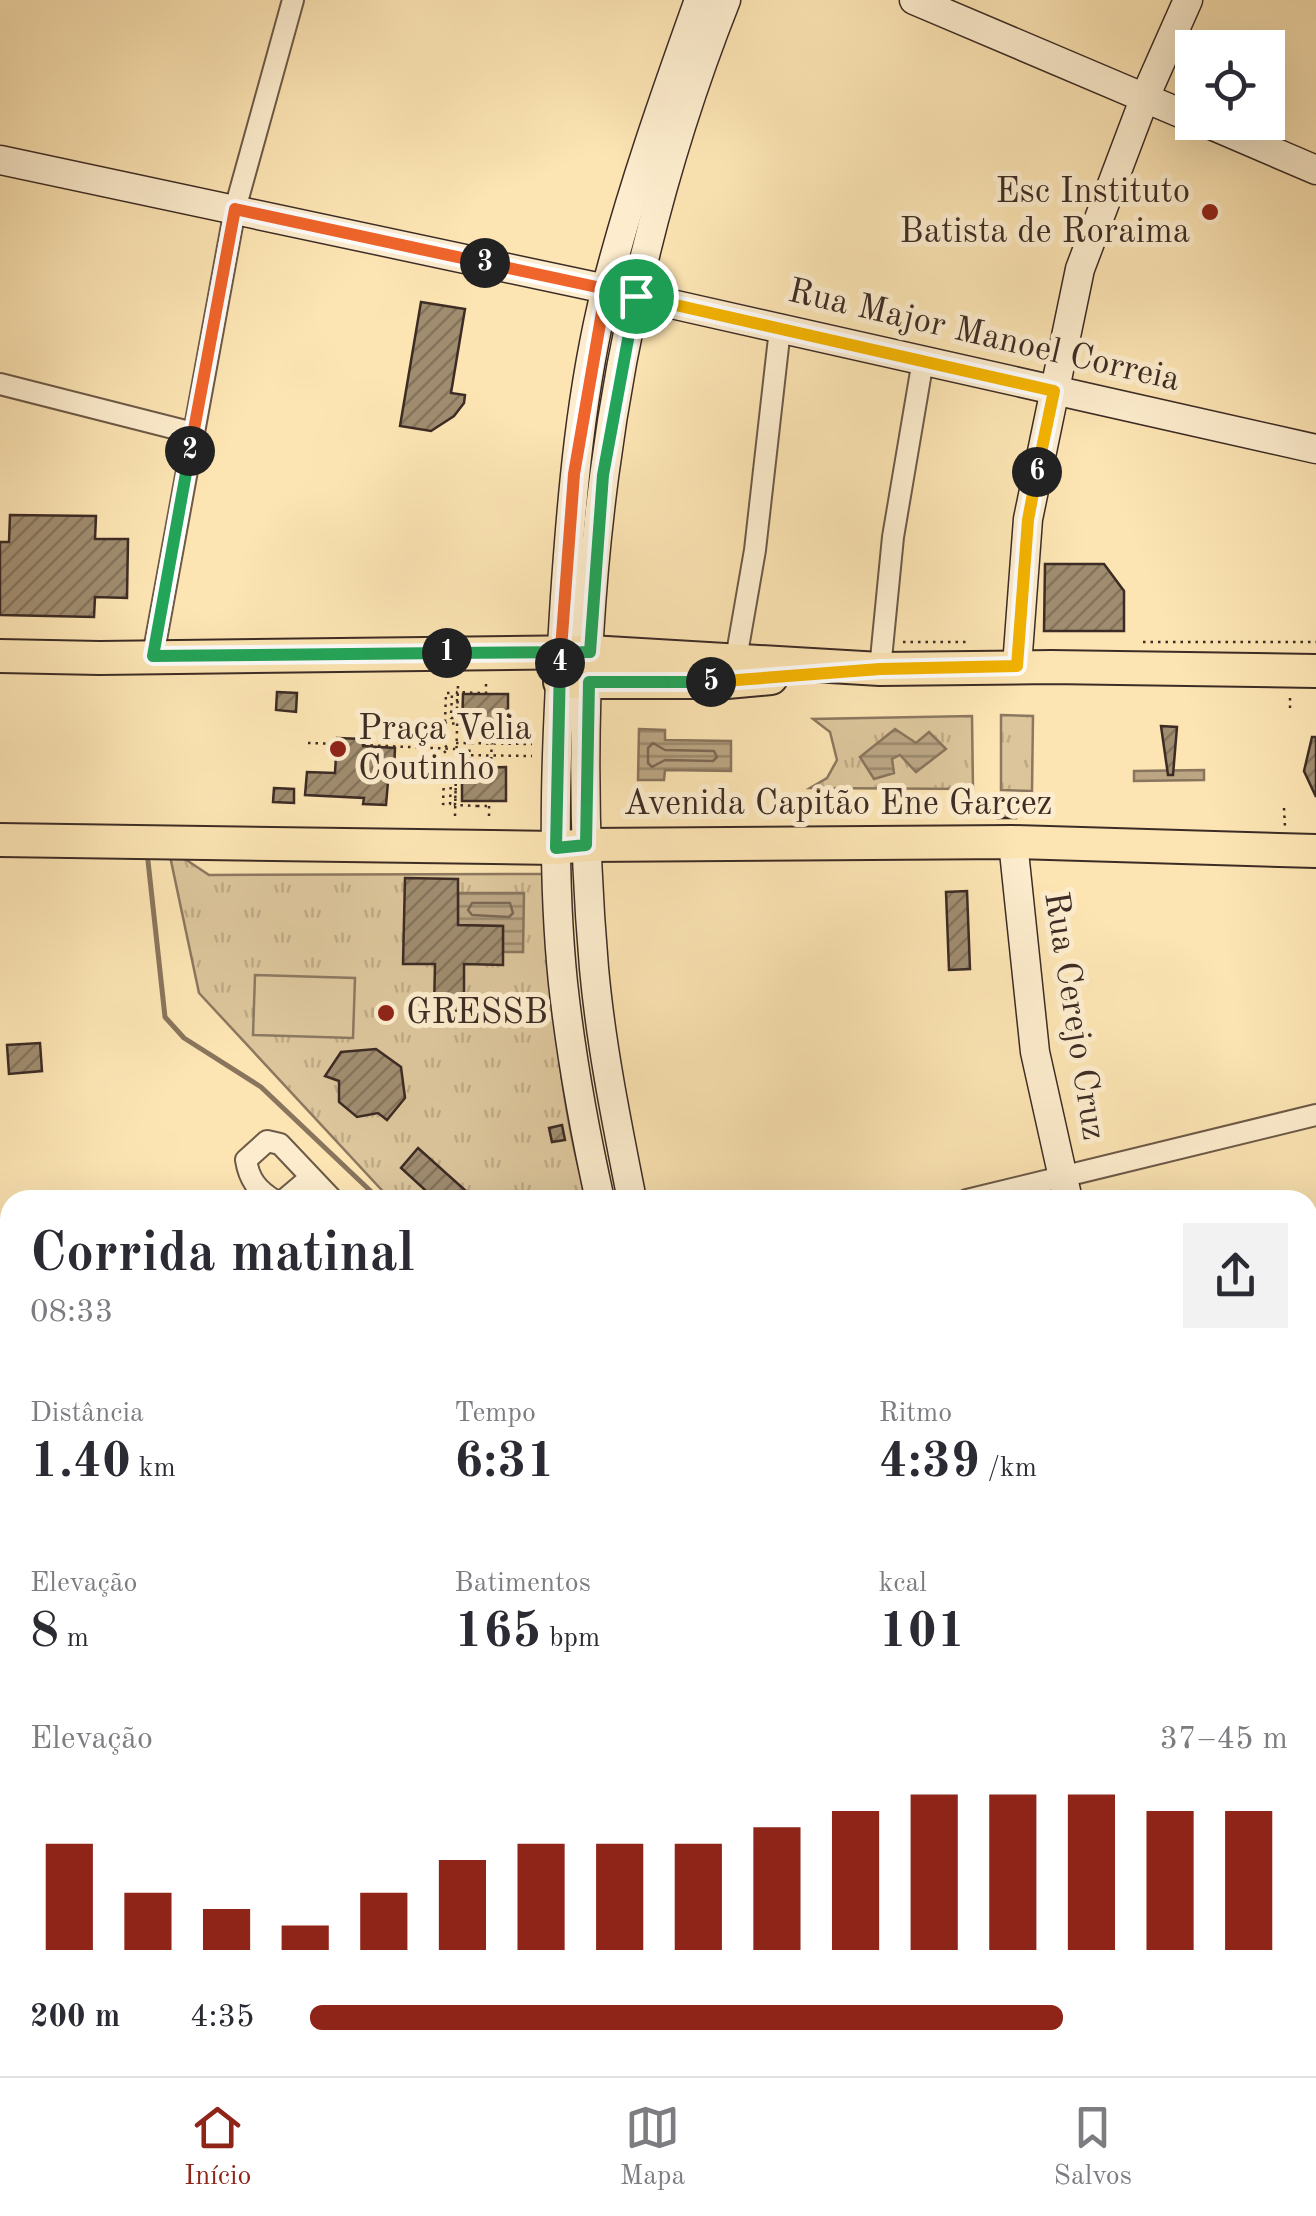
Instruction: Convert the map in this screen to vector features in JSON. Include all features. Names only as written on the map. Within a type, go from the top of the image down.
[{"type":"main road","points":[[0,656],[575,667],[726,682],[880,669],[1017,666],[1316,671]]},
{"type":"main road","points":[[575,667],[736,659],[880,669]]},
{"type":"main road","name":"Avenida Capitão Ene Garcez","points":[[0,840],[571,847],[1013,842],[1316,851]]},
{"type":"street","points":[[153,656],[235,209],[293,0]]},
{"type":"street","points":[[598,1190],[580,1107],[563,981],[575,667],[574,474],[606,289],[661,106],[699,0]]},
{"type":"street","points":[[575,667],[603,475],[636,296],[678,140],[726,0]]},
{"type":"street","points":[[914,0],[1175,110]]},
{"type":"street","points":[[1017,666],[1028,520],[1080,269],[1145,97],[1188,0]]},
{"type":"street","points":[[1246,140],[1316,170]]},
{"type":"street","points":[[0,160],[606,289]]},
{"type":"street","name":"Rua Major Manoel Correia","points":[[636,296],[1316,449]]},
{"type":"street","points":[[736,659],[755,550],[780,329]]},
{"type":"street","points":[[880,669],[893,537],[923,360]]},
{"type":"street","points":[[0,384],[192,433]]},
{"type":"street","name":"Rua Cerejo Cruz","points":[[1013,842],[1036,1052],[1065,1189]]},
{"type":"street","points":[[571,847],[630,1190]]},
{"type":"street","points":[[1065,1189],[1316,1115]]},
{"type":"street","points":[[260,1190],[248,1175],[246,1160],[267,1141],[280,1144],[323,1190]]},
{"type":"street","points":[[296,1190],[310,1178]]},
{"type":"path","points":[[455,816],[458,684]]},
{"type":"path","points":[[445,724],[446,693],[452,693],[451,718],[456,718],[457,692],[484,693],[486,684]]},
{"type":"path","points":[[444,778],[418,747],[445,724],[462,724]]},
{"type":"path","points":[[469,768],[470,728]]},
{"type":"path","points":[[491,767],[492,728]]},
{"type":"path","points":[[432,764],[448,748],[434,732]]},
{"type":"path","points":[[308,743],[336,744]]},
{"type":"path","points":[[456,743],[544,744]]},
{"type":"path","points":[[363,745],[456,749]]},
{"type":"path","points":[[456,755],[544,757]]},
{"type":"path","points":[[462,774],[444,773],[443,804],[450,804],[451,780],[456,780],[455,805],[489,804],[489,816]]},
{"type":"green space","points":[[1001,715],[1033,716],[1032,791],[1001,790]]},
{"type":"green space","points":[[972,716],[973,789],[810,788],[827,778],[837,760],[830,732],[813,719]]},
{"type":"green space","name":"GRESSB","points":[[179,855],[209,875],[544,874],[562,1079],[584,1190],[382,1190],[199,993],[170,856]]},
{"type":"green space","points":[[255,975],[355,978],[353,1038],[253,1035]]},
{"type":"water","points":[[639,729],[665,730],[665,740],[731,741],[731,771],[665,770],[664,780],[638,780]]},
{"type":"water","points":[[895,729],[916,743],[929,732],[946,749],[916,772],[900,755],[892,759],[894,773],[874,779],[860,757]]},
{"type":"water","points":[[1204,770],[1204,780],[1134,781],[1134,771]]},
{"type":"water","points":[[458,893],[524,893],[523,952],[503,952],[503,926],[458,925]]},
{"type":"building","points":[[421,302],[465,309],[451,393],[465,395],[464,403],[454,416],[431,431],[400,426]]},
{"type":"building","points":[[10,515],[96,516],[95,539],[128,539],[127,598],[95,597],[94,617],[0,615],[0,542],[9,542]]},
{"type":"building","points":[[1045,564],[1104,564],[1124,591],[1124,631],[1044,631]]},
{"type":"building","points":[[277,692],[297,693],[296,712],[276,710]]},
{"type":"building","points":[[463,694],[508,694],[508,728],[462,728]]},
{"type":"building","points":[[1161,726],[1177,727],[1173,775],[1168,775]]},
{"type":"building","points":[[1312,737],[1316,737],[1316,797],[1304,771]]},
{"type":"building","points":[[337,738],[363,739],[363,746],[395,748],[386,805],[363,804],[364,798],[305,795],[307,772],[335,773]]},
{"type":"building","points":[[506,767],[506,801],[462,801],[462,768]]},
{"type":"building","points":[[274,788],[294,789],[294,803],[273,802]]},
{"type":"building","points":[[999,798],[1015,799],[1016,818],[998,818]]},
{"type":"building","points":[[405,878],[458,879],[458,925],[503,926],[503,965],[464,964],[464,1011],[434,1010],[435,964],[403,964]]},
{"type":"building","points":[[967,891],[970,969],[949,970],[946,892]]},
{"type":"building","points":[[40,1043],[42,1071],[9,1074],[7,1045]]},
{"type":"building","points":[[376,1049],[401,1067],[405,1098],[387,1120],[378,1113],[357,1117],[339,1102],[339,1081],[325,1076],[341,1052]]},
{"type":"building","points":[[562,1125],[565,1140],[552,1142],[549,1128]]},
{"type":"building","points":[[418,1148],[465,1190],[425,1190],[401,1168]]},
{"type":"waterway","points":[[148,861],[165,1017],[184,1038],[261,1087],[369,1190]]},
{"type":"place","name":"Esc Instituto Batista de Roraima","points":[[1210,212]]},
{"type":"place","name":"Praça Velia Coutinho","points":[[338,749]]},
{"type":"place","name":"GRESSB","points":[[386,1013]]},
{"type":"route","points":[[636,296],[603,475],[590,652],[561,652],[530,653],[153,656],[235,209],[606,289],[574,474],[561,652],[556,848],[586,845],[589,682],[726,682],[880,669],[1017,666],[1028,520],[1054,391],[636,296]]}]
